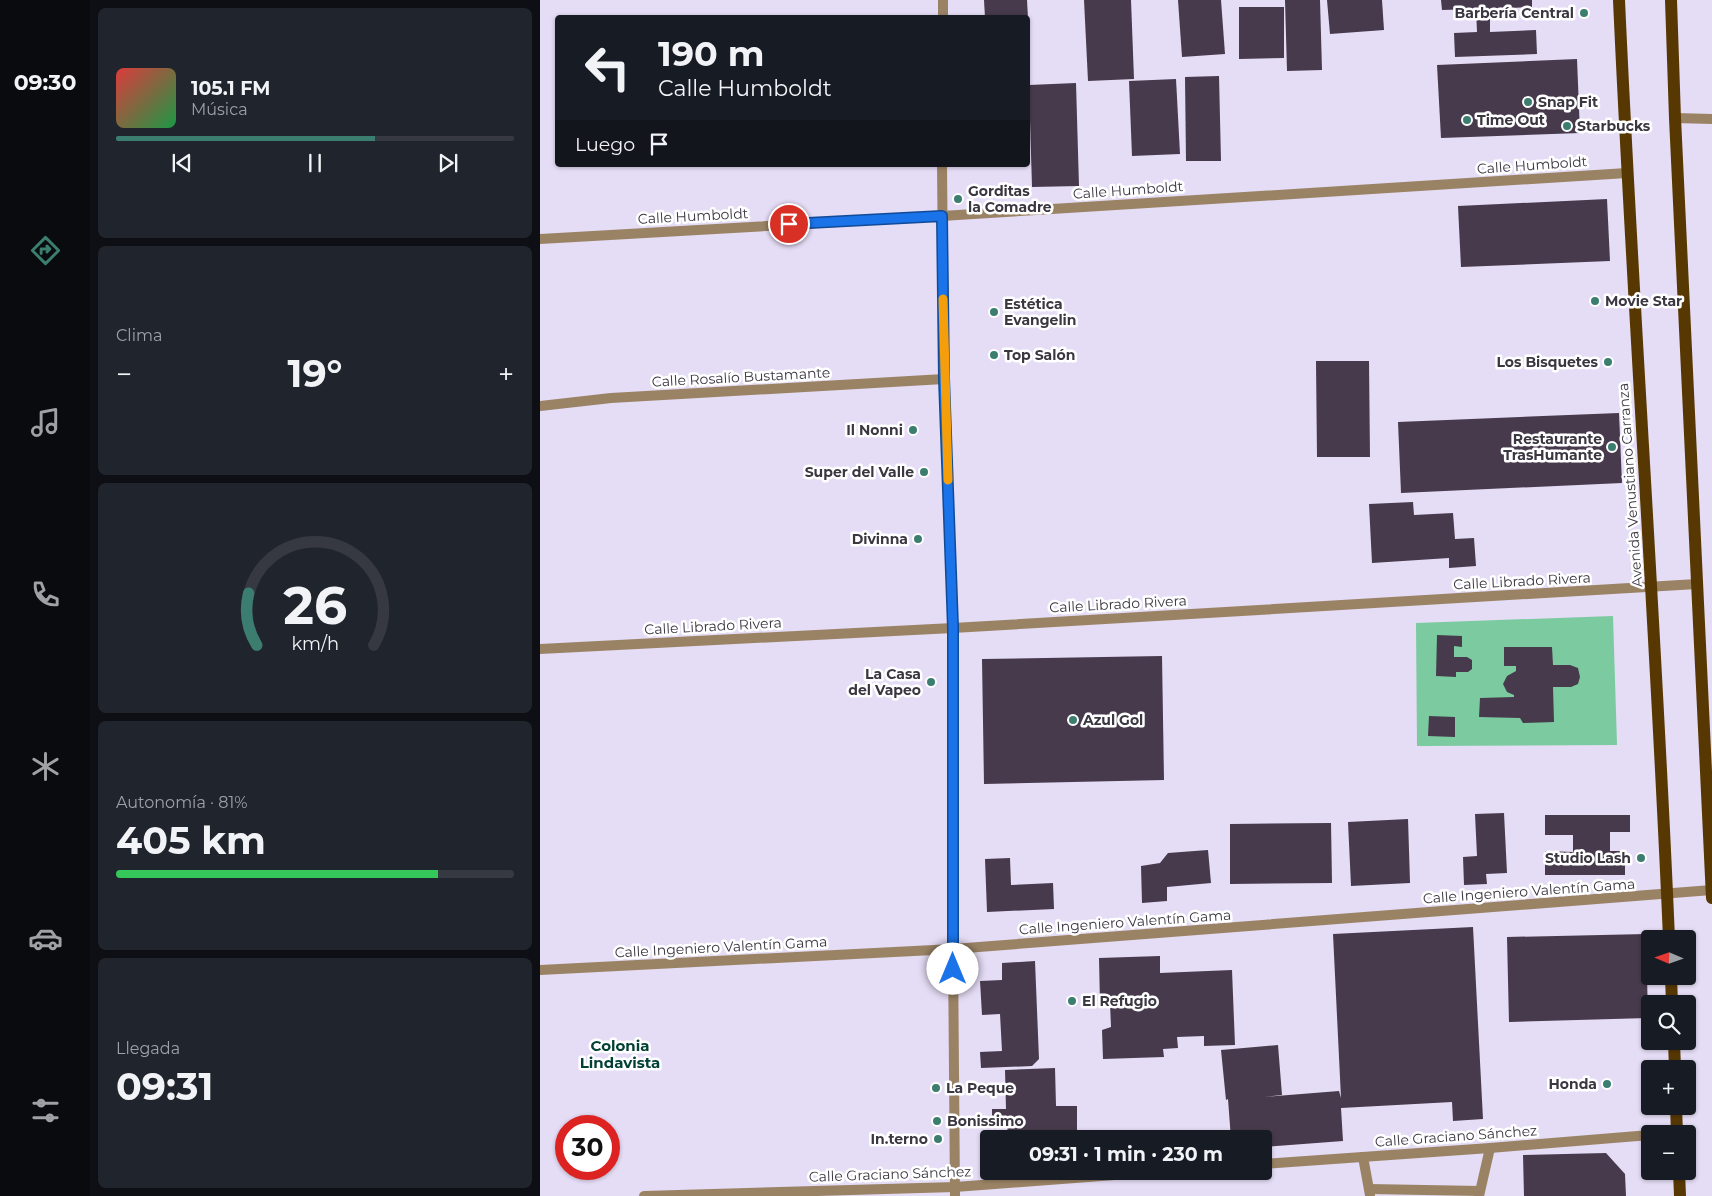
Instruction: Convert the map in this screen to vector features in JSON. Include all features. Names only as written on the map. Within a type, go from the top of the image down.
[{"type":"main road","name":"Avenida Venustiano Carranza","points":[[1619,0],[1669,930]]},
{"type":"main road","points":[[1671,0],[1712,898]]},
{"type":"main road","points":[[1679,1180],[1680,1196]]},
{"type":"street","points":[[943,0],[943,15]]},
{"type":"street","points":[[1675,118],[1712,119]]},
{"type":"street","points":[[942,167],[944,378],[953,628],[952,949],[955,1191]]},
{"type":"street","name":"Calle Humboldt","points":[[540,239],[1627,173]]},
{"type":"street","name":"Calle Rosalío Bustamante","points":[[540,406],[612,398],[944,378]]},
{"type":"street","name":"Calle Librado Rivera","points":[[540,649],[953,628],[1697,584]]},
{"type":"street","name":"Calle Ingeniero Valentín Gama","points":[[540,970],[952,949],[1712,890]]},
{"type":"street","name":"Calle Graciano Sánchez","points":[[1272,1163],[1641,1135]]},
{"type":"street","points":[[1363,1157],[1370,1193],[1480,1194],[1490,1148]]},
{"type":"street","name":"Calle Graciano Sánchez","points":[[644,1196],[955,1191],[1072,1180]]},
{"type":"green space","points":[[1613,616],[1617,745],[1417,746],[1416,623]]},
{"type":"building","points":[[984,0],[1027,0],[1028,15],[985,15]]},
{"type":"building","points":[[1084,0],[1131,0],[1134,79],[1088,81]]},
{"type":"building","points":[[1178,0],[1221,0],[1225,54],[1182,57]]},
{"type":"building","points":[[1285,0],[1320,0],[1322,70],[1287,71]]},
{"type":"building","points":[[1327,0],[1382,0],[1384,30],[1330,34]]},
{"type":"building","points":[[1441,0],[1532,0],[1532,7],[1490,9],[1490,32],[1536,30],[1537,54],[1455,57],[1454,33],[1477,32],[1476,9],[1442,10]]},
{"type":"building","points":[[1239,7],[1284,7],[1284,58],[1239,59]]},
{"type":"building","points":[[1577,59],[1580,133],[1441,138],[1437,65]]},
{"type":"building","points":[[1219,76],[1221,161],[1186,161],[1185,77]]},
{"type":"building","points":[[1176,79],[1180,154],[1132,156],[1129,81]]},
{"type":"building","points":[[1076,83],[1079,186],[1032,187],[1030,85]]},
{"type":"building","points":[[1607,199],[1610,261],[1461,267],[1458,206]]},
{"type":"building","points":[[1316,361],[1369,361],[1370,457],[1317,457]]},
{"type":"building","points":[[1619,413],[1622,483],[1401,493],[1398,422]]},
{"type":"building","points":[[1413,502],[1414,515],[1453,513],[1455,539],[1474,538],[1476,566],[1449,568],[1449,558],[1372,563],[1369,504]]},
{"type":"building","points":[[1437,635],[1462,636],[1462,647],[1454,646],[1454,657],[1467,657],[1472,660],[1472,669],[1468,672],[1456,672],[1456,677],[1436,676]]},
{"type":"building","points":[[1504,647],[1552,647],[1553,665],[1570,665],[1578,668],[1580,677],[1578,684],[1571,687],[1553,687],[1554,722],[1523,723],[1520,718],[1479,717],[1480,698],[1514,697],[1514,695],[1507,692],[1503,684],[1507,676],[1516,671],[1516,666],[1504,666]]},
{"type":"building","name":"Azul Gol","points":[[1162,656],[1164,780],[984,784],[982,659]]},
{"type":"building","points":[[1429,716],[1455,717],[1455,737],[1428,736]]},
{"type":"building","points":[[1504,813],[1507,873],[1486,874],[1487,884],[1464,885],[1463,857],[1477,856],[1475,814]]},
{"type":"building","points":[[1545,815],[1630,815],[1630,832],[1610,832],[1610,851],[1625,851],[1625,875],[1545,875],[1545,851],[1573,852],[1573,835],[1545,835]]},
{"type":"building","points":[[1408,819],[1410,883],[1351,886],[1348,822]]},
{"type":"building","points":[[1331,823],[1332,883],[1230,884],[1230,824]]},
{"type":"building","points":[[1208,850],[1211,883],[1167,887],[1167,901],[1142,903],[1141,866],[1160,863],[1168,853]]},
{"type":"building","points":[[1010,858],[1011,885],[1053,883],[1054,909],[987,912],[985,859]]},
{"type":"building","points":[[1473,927],[1483,1119],[1453,1121],[1452,1102],[1341,1108],[1343,1141],[1272,1146],[1272,1130],[1230,1130],[1221,1050],[1278,1045],[1282,1095],[1264,1097],[1339,1091],[1341,1098],[1333,934]]},
{"type":"building","points":[[1641,934],[1641,985],[1647,985],[1647,995],[1641,995],[1641,1018],[1509,1022],[1507,937]]},
{"type":"building","points":[[1160,956],[1160,973],[1232,970],[1235,1045],[1204,1046],[1204,1036],[1177,1037],[1178,1048],[1163,1049],[1164,1057],[1103,1059],[1102,1030],[1111,1027],[1110,1003],[1100,1004],[1099,958]]},
{"type":"building","points":[[1035,961],[1039,1059],[1032,1066],[981,1068],[980,1052],[1002,1051],[1000,1014],[982,1015],[980,981],[1002,980],[1002,963]]},
{"type":"building","points":[[1055,1068],[1056,1106],[1077,1106],[1077,1130],[1007,1130],[1007,1122],[992,1122],[992,1109],[1006,1109],[1005,1070]]},
{"type":"building","points":[[1606,1153],[1625,1174],[1626,1196],[1524,1196],[1523,1155]]},
{"type":"slow traffic","points":[[943,299],[948,480]]},
{"type":"place","name":"Barbería Central","points":[[1584,13]]},
{"type":"place","name":"Snap Fit","points":[[1528,102]]},
{"type":"place","name":"Time Out","points":[[1467,120]]},
{"type":"place","name":"Starbucks","points":[[1567,126]]},
{"type":"place","name":"Gorditas la Comadre","points":[[958,199]]},
{"type":"place","name":"Movie Star","points":[[1595,301]]},
{"type":"place","name":"Estética Evangelin","points":[[994,312]]},
{"type":"place","name":"Top Salón","points":[[994,355]]},
{"type":"place","name":"Los Bisquetes","points":[[1608,362]]},
{"type":"place","name":"Il Nonni","points":[[913,430]]},
{"type":"place","name":"Restaurante TrasHumante","points":[[1612,447]]},
{"type":"place","name":"Super del Valle","points":[[924,472]]},
{"type":"place","name":"Divinna","points":[[918,539]]},
{"type":"place","name":"La Casa del Vapeo","points":[[931,682]]},
{"type":"place","name":"Azul Gol","points":[[1073,720]]},
{"type":"place","name":"Studio Lash","points":[[1641,858]]},
{"type":"place","name":"El Refugio","points":[[1072,1001]]},
{"type":"place","name":"Honda","points":[[1607,1084]]},
{"type":"place","name":"La Peque","points":[[936,1088]]},
{"type":"place","name":"Bonissimo","points":[[937,1121]]},
{"type":"place","name":"In.terno","points":[[938,1139]]},
{"type":"district","name":"Colonia Lindavista","points":[[620,1054]]},
{"type":"route","points":[[789,224],[942,216],[944,378],[953,628],[953,969]]}]
